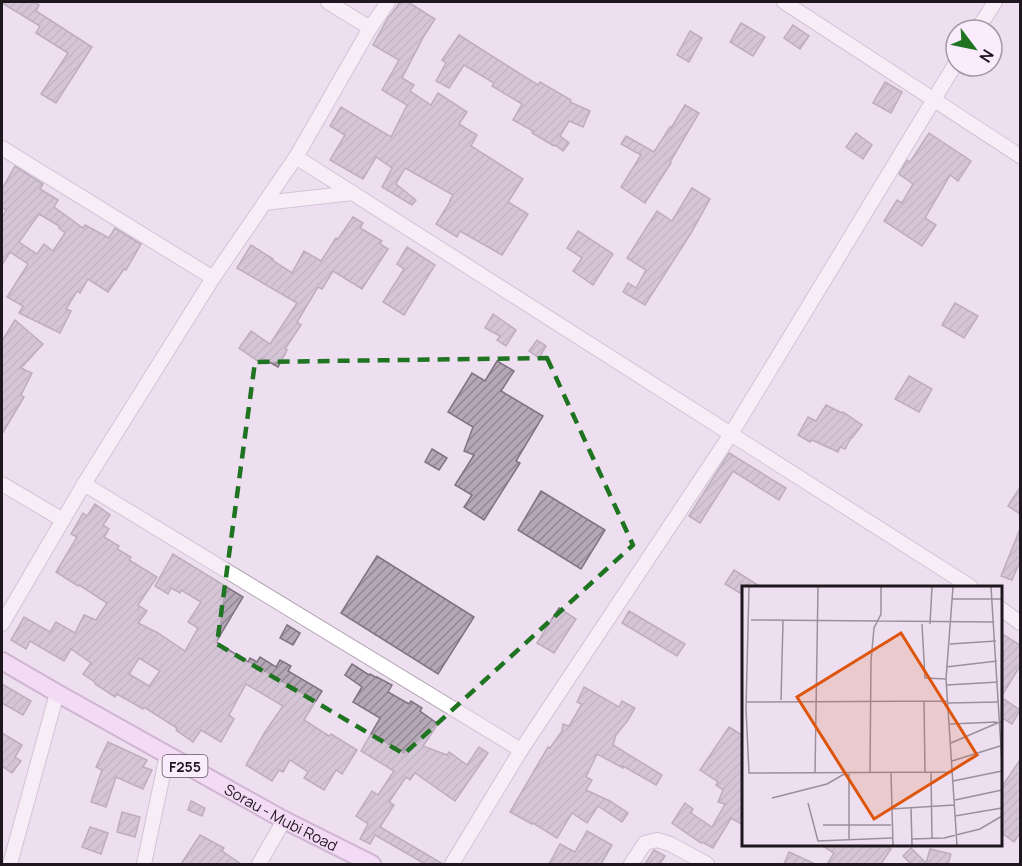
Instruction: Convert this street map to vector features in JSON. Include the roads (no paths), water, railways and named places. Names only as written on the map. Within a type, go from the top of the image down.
[{"type":"main road","name":"Sorau - Mubi Road","points":[[2,661],[284,820],[372,864]]},
{"type":"street","points":[[328,2],[370,28]]},
{"type":"street","points":[[784,2],[1020,156]]},
{"type":"street","points":[[985,18],[995,2]]},
{"type":"street","points":[[2,624],[84,484],[213,278],[296,157],[385,3]]},
{"type":"street","points":[[452,864],[521,750],[731,434],[946,78]]},
{"type":"street","points":[[2,148],[213,278]]},
{"type":"street","points":[[296,157],[969,586]]},
{"type":"street","points":[[264,203],[353,194]]},
{"type":"street","points":[[2,484],[63,520]]},
{"type":"street","points":[[84,484],[521,750]]},
{"type":"street","points":[[1001,609],[1020,623]]},
{"type":"street","points":[[10,864],[57,693]]},
{"type":"street","points":[[144,864],[167,755]]},
{"type":"street","points":[[259,864],[284,820]]},
{"type":"street","points":[[632,864],[645,843],[657,840],[670,844],[706,864]]}]
